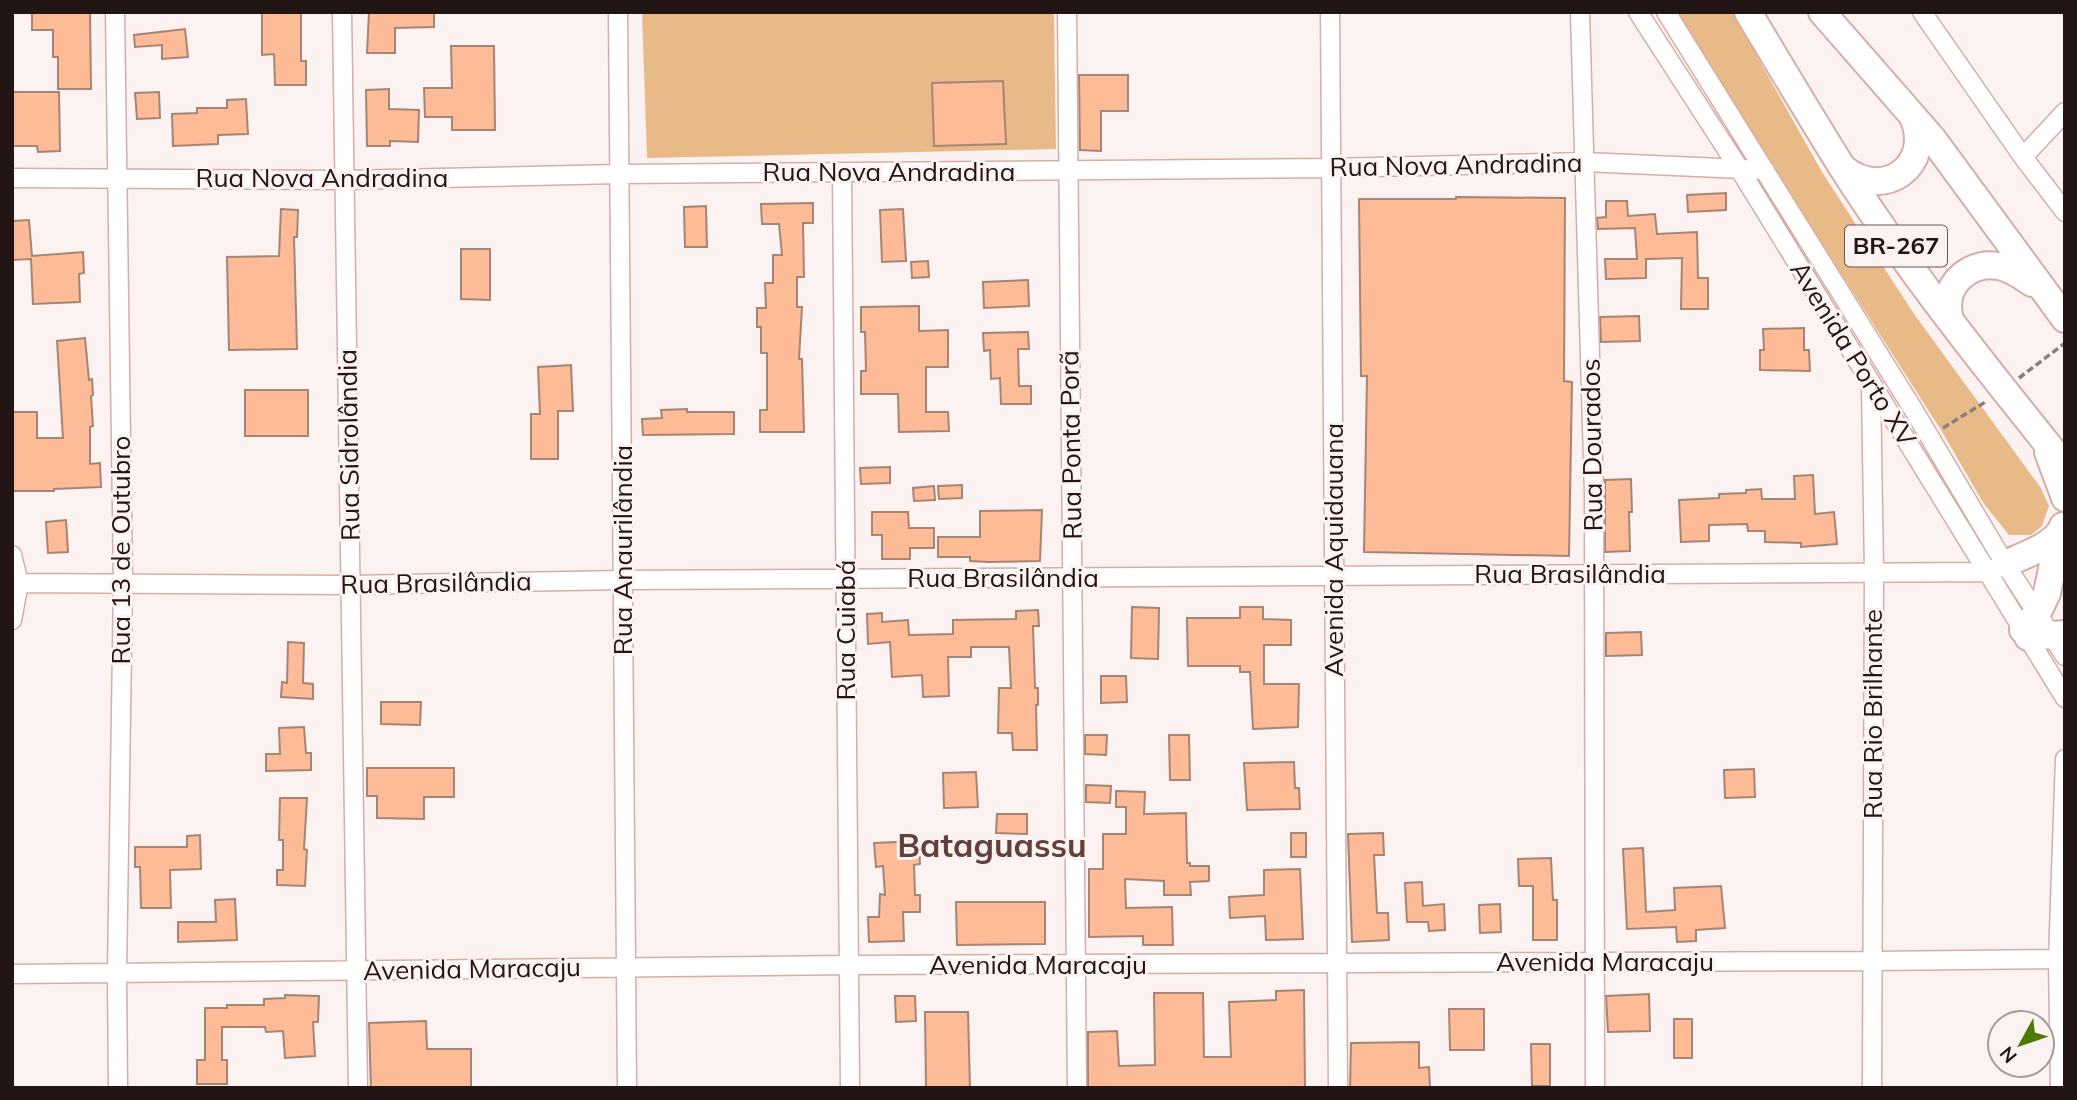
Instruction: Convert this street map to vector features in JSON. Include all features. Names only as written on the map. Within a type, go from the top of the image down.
[{"type":"highway","name":"BR-267","points":[[1748,12],[1842,167],[1910,267],[2003,390],[2065,466]]},
{"type":"highway","name":"BR-267","points":[[1822,12],[1932,138],[2065,318]]},
{"type":"highway","points":[[1842,167],[1853,177],[1867,181],[1896,177],[1907,168],[1915,156],[1919,142],[1918,127],[1912,114]]},
{"type":"highway","points":[[1950,320],[1950,293],[1957,281],[1968,271],[1981,266],[1996,265],[2010,269],[2040,287]]},
{"type":"highway","points":[[2044,441],[2065,498]]},
{"type":"highway","points":[[1996,568],[2033,551],[2062,528]]},
{"type":"highway","points":[[2045,634],[2047,593],[2062,528]]},
{"type":"street","name":"Rua 13 de Outubro","points":[[115,12],[123,583],[117,974],[118,1088]]},
{"type":"street","name":"Rua Sidrolândia","points":[[342,12],[358,1088]]},
{"type":"street","name":"Rua Anaurilândia","points":[[618,12],[627,1088]]},
{"type":"street","name":"Rua Ponta Porã","points":[[1067,12],[1077,1088]]},
{"type":"street","name":"Avenida Aquidauana","points":[[1330,12],[1338,1088]]},
{"type":"street","name":"Rua Dourados","points":[[1580,12],[1594,494],[1595,1088]]},
{"type":"street","name":"Avenida Porto XV","points":[[1637,12],[1740,170],[1871,384],[1996,568],[2045,634],[2065,698]]},
{"type":"street","name":"Avenida Porto XV","points":[[1666,12],[1871,341],[1996,568]]},
{"type":"street","points":[[1922,12],[2022,157],[2065,212]]},
{"type":"street","points":[[2022,157],[2065,112]]},
{"type":"street","name":"Rua Nova Andradina","points":[[12,178],[345,180],[620,174],[1331,169],[1585,162],[1765,170]]},
{"type":"street","name":"Rua Cuiabá","points":[[842,172],[850,1088]]},
{"type":"street","name":"Rua Rio Brilhante","points":[[1871,341],[1874,572],[1872,1088]]},
{"type":"street","points":[[12,555],[19,583],[12,620]]},
{"type":"street","name":"Rua Brasilândia","points":[[19,583],[351,585],[846,578],[1874,572],[1996,568]]},
{"type":"street","points":[[2060,1088],[2065,760]]},
{"type":"street","name":"Avenida Maracaju","points":[[12,974],[849,965],[2061,959]]},
{"type":"shaded area","points":[[642,12],[1054,12],[1056,149],[647,158]]},
{"type":"shaded area","points":[[1674,12],[1732,12],[1822,172],[1914,314],[2041,488],[2049,506],[2042,526],[2031,535],[2009,535],[1984,504],[1941,430]]},
{"type":"building","points":[[32,12],[90,12],[91,89],[58,89],[58,57],[53,57],[53,30],[32,30]]},
{"type":"building","points":[[262,12],[301,12],[301,61],[306,61],[306,85],[275,85],[274,54],[262,55]]},
{"type":"building","points":[[369,12],[434,12],[434,27],[395,28],[395,53],[367,53]]},
{"type":"building","points":[[185,29],[188,57],[162,59],[162,45],[135,47],[134,35]]},
{"type":"building","points":[[451,46],[494,46],[495,130],[452,130],[452,117],[425,117],[424,88],[452,88]]},
{"type":"building","points":[[1079,75],[1128,75],[1128,111],[1101,111],[1101,151],[1080,150]]},
{"type":"building","points":[[1003,81],[1006,144],[934,146],[932,83]]},
{"type":"building","points":[[389,89],[389,109],[419,110],[418,142],[390,141],[390,146],[367,146],[366,90]]},
{"type":"building","points":[[12,92],[59,92],[60,151],[38,152],[37,146],[12,146]]},
{"type":"building","points":[[159,92],[160,118],[137,119],[135,93]]},
{"type":"building","points":[[246,99],[248,134],[218,135],[218,144],[173,146],[172,114],[197,113],[197,108],[227,108],[227,100]]},
{"type":"building","points":[[1726,193],[1726,210],[1688,212],[1687,195]]},
{"type":"building","points":[[1565,198],[1564,381],[1572,382],[1569,556],[1364,552],[1367,376],[1361,376],[1359,199]]},
{"type":"building","points":[[1606,201],[1627,201],[1628,216],[1655,214],[1657,234],[1697,232],[1698,278],[1708,278],[1708,309],[1681,309],[1682,258],[1646,259],[1646,278],[1606,279],[1605,259],[1637,259],[1635,228],[1598,229],[1597,218],[1606,217]]},
{"type":"building","points":[[813,203],[813,223],[803,223],[804,277],[797,277],[797,307],[802,307],[799,359],[802,359],[804,432],[760,432],[760,410],[767,410],[767,353],[761,353],[761,327],[757,327],[757,308],[766,308],[765,283],[773,283],[773,255],[782,255],[779,224],[762,224],[761,204]]},
{"type":"building","points":[[706,206],[707,247],[685,247],[684,207]]},
{"type":"building","points":[[281,209],[298,210],[297,237],[294,237],[297,349],[229,350],[227,257],[279,256]]},
{"type":"building","points":[[903,209],[906,261],[882,262],[880,210]]},
{"type":"building","points":[[29,220],[32,256],[83,252],[84,273],[79,274],[80,302],[33,304],[31,259],[12,260],[12,221]]},
{"type":"building","points":[[461,249],[490,249],[490,300],[461,299]]},
{"type":"building","points":[[928,261],[929,277],[912,278],[911,262]]},
{"type":"building","points":[[1028,280],[1029,306],[984,308],[983,282]]},
{"type":"building","points":[[919,306],[919,331],[948,330],[948,367],[926,367],[926,412],[948,412],[949,431],[899,432],[898,394],[861,394],[861,371],[866,371],[861,307]]},
{"type":"building","points":[[1639,316],[1640,341],[1601,342],[1600,317]]},
{"type":"building","points":[[1804,328],[1804,350],[1809,350],[1810,371],[1760,370],[1760,350],[1764,350],[1763,329]]},
{"type":"building","points":[[1028,332],[1029,349],[1018,349],[1019,386],[1031,386],[1031,404],[1001,404],[1000,378],[991,379],[990,350],[984,351],[983,333]]},
{"type":"building","points":[[85,338],[93,395],[90,464],[100,463],[101,487],[12,491],[12,412],[37,412],[37,438],[63,438],[57,341]]},
{"type":"building","points":[[571,365],[573,411],[558,411],[558,459],[531,459],[531,414],[540,414],[538,367]]},
{"type":"building","points":[[245,390],[308,390],[308,436],[245,436]]},
{"type":"building","points":[[687,409],[687,412],[734,412],[734,434],[643,435],[642,419],[662,418],[661,410]]},
{"type":"building","points":[[890,467],[890,483],[861,484],[860,468]]},
{"type":"building","points":[[1813,475],[1815,514],[1834,512],[1837,544],[1801,547],[1801,543],[1765,542],[1765,531],[1748,531],[1747,524],[1709,525],[1709,541],[1681,542],[1679,500],[1719,498],[1719,494],[1746,493],[1746,490],[1761,489],[1762,499],[1795,499],[1794,476]]},
{"type":"building","points":[[1631,479],[1630,551],[1605,552],[1605,480]]},
{"type":"building","points":[[962,485],[962,498],[939,499],[938,486]]},
{"type":"building","points":[[934,486],[935,500],[914,501],[913,488]]},
{"type":"building","points":[[1042,510],[1040,561],[989,562],[970,561],[970,557],[938,557],[938,537],[980,537],[980,511]]},
{"type":"building","points":[[872,512],[908,512],[909,528],[934,528],[934,548],[910,548],[910,559],[882,559],[882,535],[872,535]]},
{"type":"building","points":[[66,520],[68,552],[48,553],[46,522]]},
{"type":"building","points":[[1132,607],[1159,608],[1158,659],[1131,658]]},
{"type":"building","points":[[1240,607],[1263,607],[1263,619],[1291,620],[1291,645],[1264,645],[1264,684],[1299,684],[1298,727],[1253,729],[1250,672],[1240,672],[1240,666],[1188,666],[1187,618],[1240,618]]},
{"type":"building","points":[[1038,610],[1039,626],[1033,626],[1035,688],[1038,688],[1037,750],[1013,750],[1012,733],[998,733],[999,688],[1011,688],[1009,647],[971,647],[971,657],[948,657],[949,696],[923,697],[922,675],[892,677],[890,642],[868,644],[867,614],[882,613],[882,622],[908,620],[909,635],[953,634],[953,620],[1016,619],[1016,611]]},
{"type":"building","points":[[1641,632],[1642,655],[1606,656],[1606,633]]},
{"type":"building","points":[[288,642],[304,643],[303,683],[313,684],[313,699],[281,697],[282,682],[287,683]]},
{"type":"building","points":[[1101,676],[1126,676],[1127,702],[1101,703]]},
{"type":"building","points":[[381,702],[421,702],[420,725],[381,724]]},
{"type":"building","points":[[304,727],[306,753],[311,753],[311,770],[266,771],[266,754],[280,754],[279,728]]},
{"type":"building","points":[[1085,735],[1107,735],[1106,755],[1085,754]]},
{"type":"building","points":[[1169,735],[1189,735],[1190,780],[1170,780]]},
{"type":"building","points":[[1294,762],[1295,788],[1299,788],[1300,809],[1247,810],[1244,763]]},
{"type":"building","points":[[367,768],[454,768],[454,797],[424,797],[424,819],[377,818],[377,796],[367,796]]},
{"type":"building","points":[[1754,769],[1755,797],[1725,798],[1724,770]]},
{"type":"building","points":[[976,772],[978,807],[944,808],[943,773]]},
{"type":"building","points":[[1086,785],[1111,786],[1110,803],[1086,802]]},
{"type":"building","points":[[1116,791],[1145,792],[1144,814],[1186,813],[1187,863],[1190,863],[1190,866],[1209,866],[1209,881],[1190,882],[1191,895],[1164,895],[1164,881],[1125,879],[1126,908],[1172,907],[1173,945],[1143,945],[1143,936],[1089,937],[1089,869],[1103,869],[1103,834],[1126,834],[1126,807],[1116,807]]},
{"type":"building","points":[[280,798],[307,798],[305,886],[277,885],[277,870],[283,870],[283,840],[279,840]]},
{"type":"building","points":[[997,814],[1027,814],[1027,834],[996,833]]},
{"type":"building","points":[[1291,833],[1306,833],[1306,857],[1291,857]]},
{"type":"building","points":[[1383,833],[1384,855],[1374,855],[1377,913],[1388,913],[1389,940],[1352,942],[1348,834]]},
{"type":"building","points":[[200,835],[201,869],[170,870],[171,908],[141,908],[140,867],[135,867],[135,847],[187,847],[187,836]]},
{"type":"building","points":[[919,841],[920,864],[914,865],[915,895],[920,895],[920,912],[903,912],[904,941],[869,942],[868,917],[879,917],[880,894],[885,895],[883,866],[876,867],[874,843]]},
{"type":"building","points":[[1643,848],[1646,912],[1675,910],[1674,888],[1721,886],[1725,928],[1696,930],[1696,941],[1677,942],[1676,927],[1627,929],[1623,849]]},
{"type":"building","points":[[1551,858],[1553,900],[1557,900],[1557,940],[1533,940],[1533,886],[1519,886],[1518,859]]},
{"type":"building","points":[[1300,869],[1303,939],[1266,940],[1265,916],[1230,918],[1229,897],[1264,895],[1264,870]]},
{"type":"building","points":[[1422,882],[1423,906],[1444,904],[1445,930],[1429,931],[1428,922],[1407,922],[1405,883]]},
{"type":"building","points":[[235,899],[237,940],[178,942],[178,922],[216,922],[215,900]]},
{"type":"building","points":[[956,902],[1045,902],[1045,944],[957,945]]},
{"type":"building","points":[[1500,904],[1501,932],[1480,933],[1479,905]]},
{"type":"building","points":[[1304,990],[1305,1088],[1088,1088],[1088,1032],[1117,1031],[1119,1066],[1155,1065],[1154,993],[1203,993],[1204,1057],[1231,1057],[1229,1002],[1276,1000],[1276,991]]},
{"type":"building","points":[[1649,994],[1650,1031],[1608,1032],[1606,996]]},
{"type":"building","points":[[285,995],[319,996],[318,1022],[313,1022],[315,1056],[285,1058],[283,1031],[266,1032],[265,1027],[222,1027],[222,1060],[227,1060],[227,1084],[197,1084],[197,1060],[205,1060],[205,1008],[264,1005],[264,999],[285,998]]},
{"type":"building","points":[[895,996],[915,996],[916,1021],[896,1022]]},
{"type":"building","points":[[1449,1009],[1484,1009],[1484,1050],[1450,1050]]},
{"type":"building","points":[[925,1012],[968,1012],[970,1088],[926,1088]]},
{"type":"building","points":[[1674,1019],[1692,1019],[1692,1058],[1674,1058]]},
{"type":"building","points":[[426,1021],[427,1049],[471,1049],[471,1088],[371,1088],[369,1023]]},
{"type":"building","points":[[1419,1042],[1419,1068],[1429,1067],[1430,1088],[1350,1088],[1351,1043]]},
{"type":"building","points":[[1531,1044],[1550,1044],[1550,1086],[1532,1086]]},
{"type":"district","name":"Bataguassu","points":[[992,845]]}]
